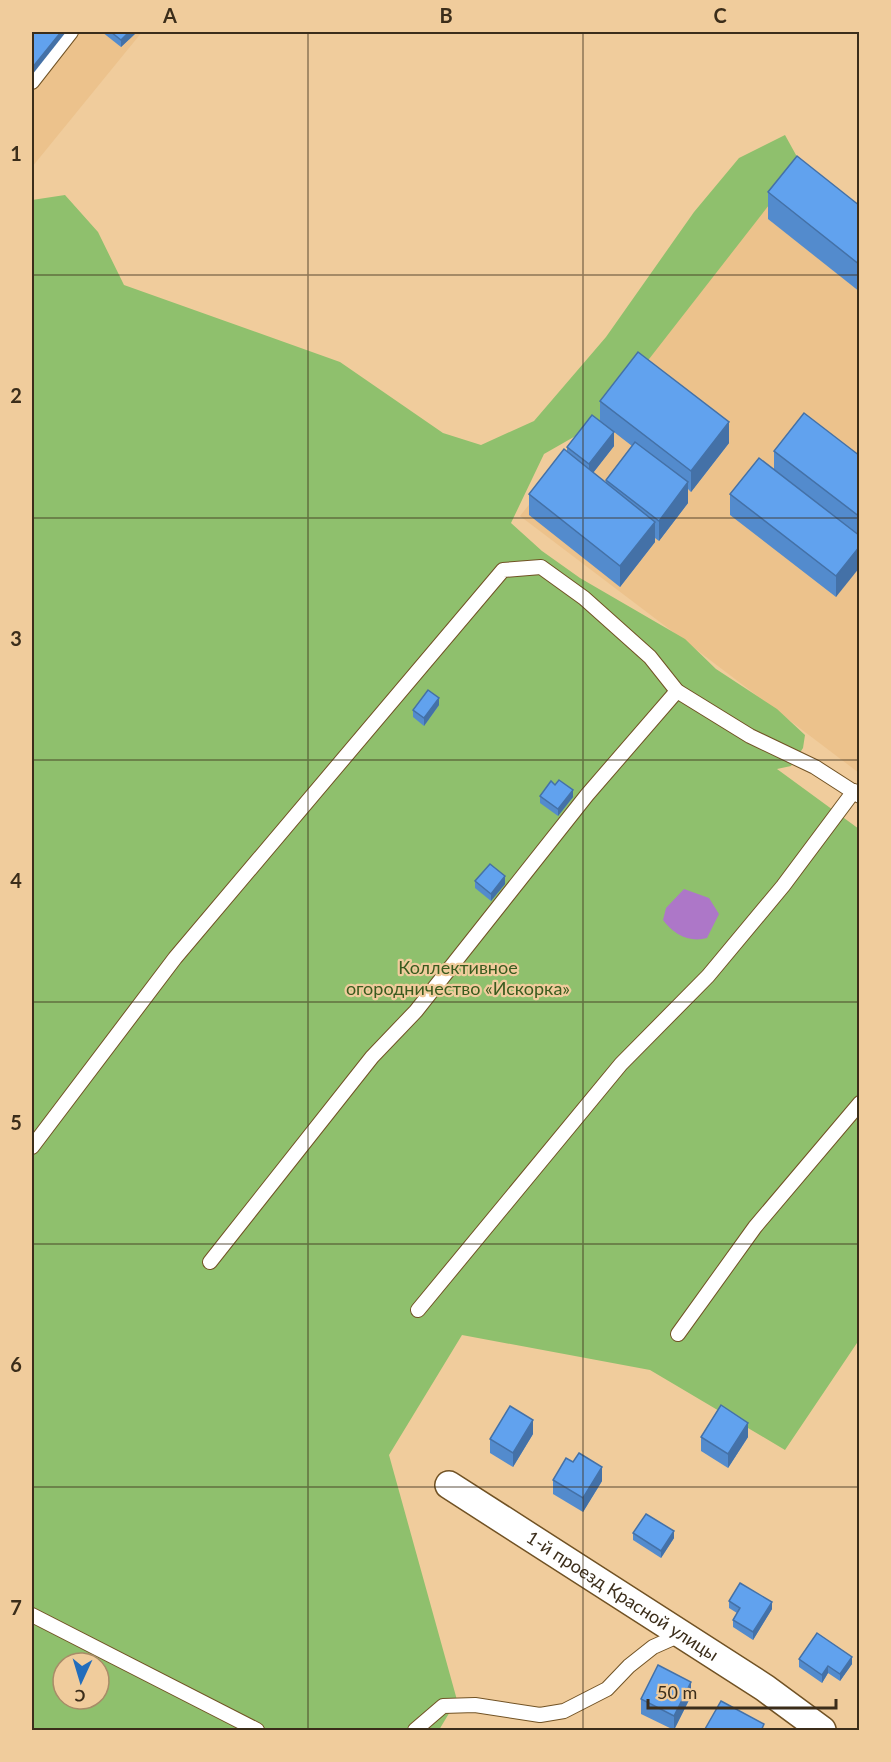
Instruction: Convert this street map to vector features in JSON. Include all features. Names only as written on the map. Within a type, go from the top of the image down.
[{"type":"street","name":"1-й проезд Красной улицы","points":[[449,1485],[765,1688],[822,1731]]},
{"type":"lane","points":[[32,82],[71,32]]},
{"type":"lane","points":[[32,1146],[175,958],[503,570],[541,567],[584,598],[650,657],[677,691],[750,736],[814,767],[857,793],[708,976],[621,1064],[418,1310]]},
{"type":"lane","points":[[210,1262],[372,1057],[416,1011],[587,795],[677,691]]},
{"type":"lane","points":[[678,1334],[755,1227],[860,1102]]},
{"type":"lane","points":[[32,1615],[257,1731]]},
{"type":"lane","points":[[415,1731],[443,1706],[475,1705],[540,1714],[564,1711],[607,1689],[629,1666],[653,1647],[680,1635]]},
{"type":"shaded area","points":[[32,32],[142,32],[32,167]]},
{"type":"shaded area","points":[[801,164],[859,211],[859,773],[520,516]]},
{"type":"shaded area","points":[[684,889],[709,898],[719,914],[707,938],[694,939],[682,936],[663,920],[666,908]]},
{"type":"green space","name":"Коллективное огородничество «Искорка»","points":[[785,135],[801,164],[600,422],[544,454],[511,523],[542,551],[580,578],[685,639],[716,669],[777,709],[805,735],[803,748],[791,766],[777,769],[859,829],[859,1340],[785,1450],[650,1370],[462,1335],[389,1455],[457,1700],[439,1730],[32,1730],[32,200],[65,195],[98,232],[124,285],[340,362],[443,433],[481,445],[534,421],[606,337],[694,212],[739,158]]},
{"type":"building","points":[[32,32],[61,32],[32,68]]},
{"type":"building","points":[[111,32],[129,32],[121,40]]},
{"type":"building","points":[[797,156],[860,206],[860,265],[768,192]]},
{"type":"building","points":[[638,352],[729,422],[691,471],[600,401]]},
{"type":"building","points":[[804,413],[860,456],[860,517],[774,451]]},
{"type":"building","points":[[592,415],[614,432],[589,464],[567,447]]},
{"type":"building","points":[[635,442],[688,482],[659,521],[606,480]]},
{"type":"building","points":[[564,449],[655,522],[620,566],[529,494]]},
{"type":"building","points":[[759,458],[860,536],[860,546],[836,576],[730,494]]},
{"type":"building","points":[[428,690],[439,698],[424,718],[413,710]]},
{"type":"building","points":[[559,780],[573,790],[558,809],[540,796],[551,781],[555,785]]},
{"type":"building","points":[[490,864],[505,876],[491,894],[475,881]]},
{"type":"building","points":[[721,1405],[748,1423],[728,1454],[701,1437]]},
{"type":"building","points":[[510,1406],[533,1420],[513,1453],[490,1439]]},
{"type":"building","points":[[579,1453],[602,1467],[583,1498],[553,1480],[566,1458],[573,1462]]},
{"type":"building","points":[[646,1514],[674,1531],[661,1551],[633,1533]]},
{"type":"building","points":[[740,1583],[772,1602],[753,1632],[733,1620],[740,1608],[729,1601]]},
{"type":"building","points":[[817,1633],[852,1657],[840,1674],[828,1666],[822,1675],[799,1659]]},
{"type":"building","points":[[658,1665],[691,1682],[674,1716],[641,1699]]},
{"type":"building","points":[[721,1701],[764,1724],[761,1731],[707,1731],[705,1729]]}]
